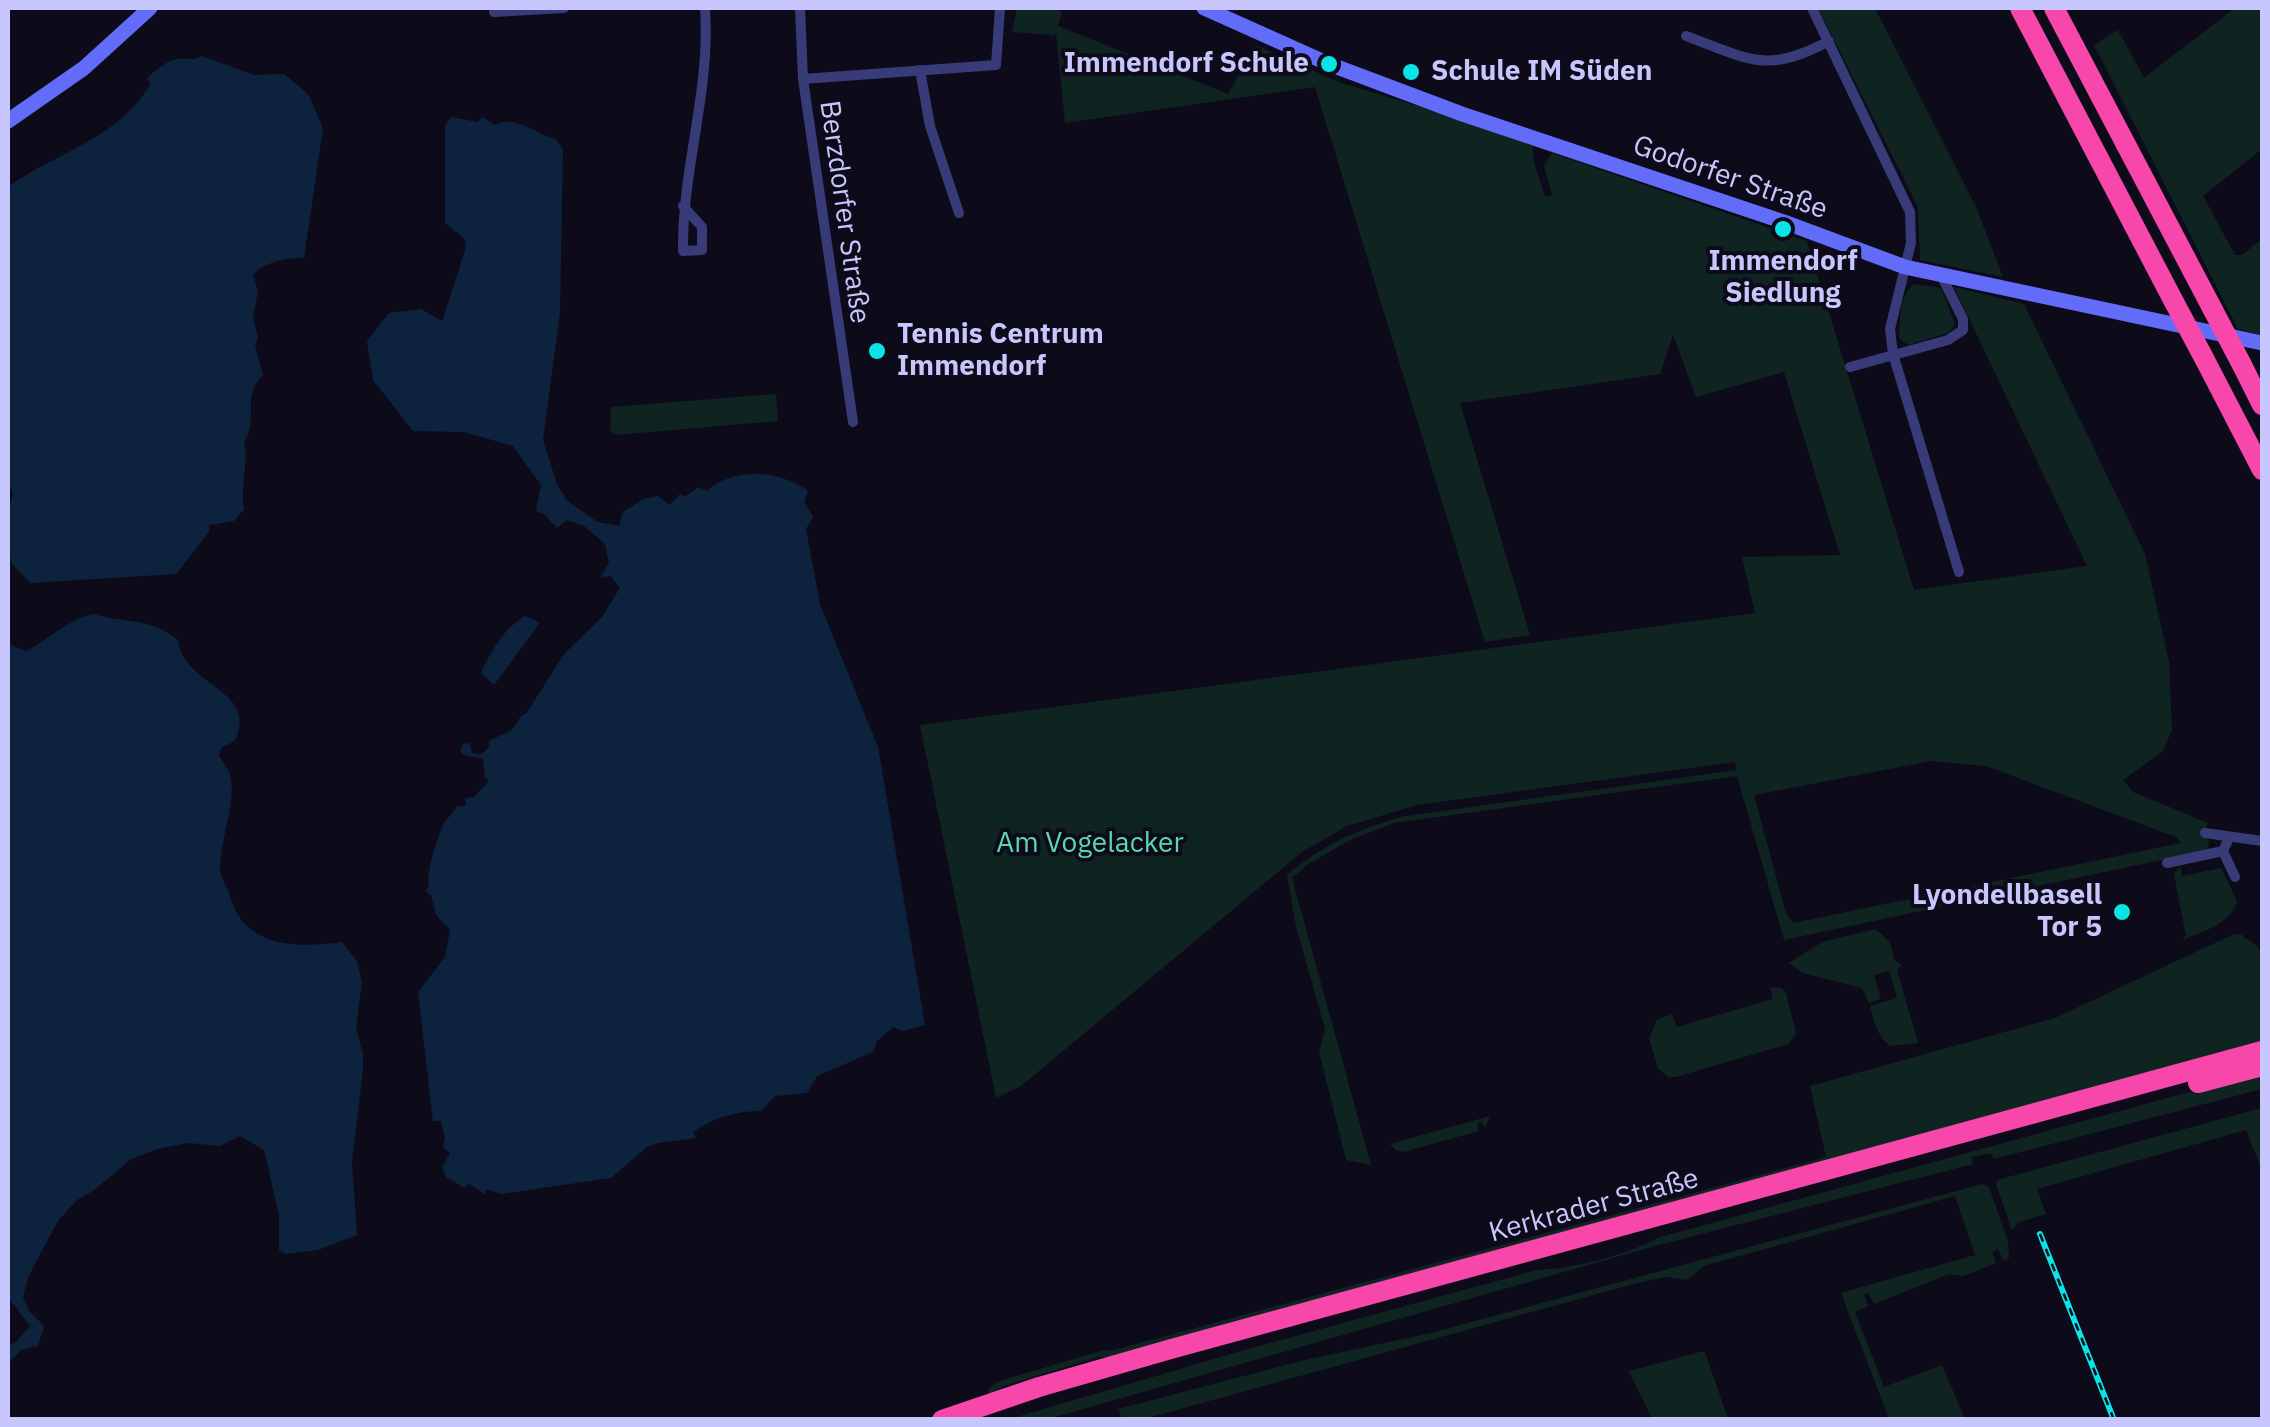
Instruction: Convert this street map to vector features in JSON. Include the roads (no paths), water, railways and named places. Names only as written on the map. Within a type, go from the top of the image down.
[{"type":"highway","points":[[2020,8],[2262,470]]},
{"type":"highway","points":[[2054,8],[2262,404]]},
{"type":"highway","name":"Kerkrader Straße","points":[[942,1420],[1171,1349],[2262,1050]]},
{"type":"highway","name":"Kerkrader Straße","points":[[985,1420],[1166,1363],[2262,1064]]},
{"type":"street","points":[[8,120],[84,68],[150,8]]},
{"type":"street","points":[[494,12],[564,8]]},
{"type":"street","points":[[682,206],[708,50],[706,8]]},
{"type":"street","name":"Berzdorfer Straße","points":[[800,8],[803,79],[853,422]]},
{"type":"street","points":[[803,79],[996,65],[1000,8]]},
{"type":"street","name":"Godorfer Straße","points":[[1204,8],[1329,64],[1462,114],[1784,222],[1905,267],[2260,342]]},
{"type":"street","points":[[1812,8],[1908,202],[1911,243],[1890,329],[1893,354],[1959,572]]},
{"type":"street","points":[[1686,36],[1769,63],[1794,59],[1829,42]]},
{"type":"street","points":[[920,70],[930,126],[959,213]]},
{"type":"street","points":[[1850,367],[1948,340],[1963,330],[1963,319],[1941,275]]},
{"type":"street","points":[[2205,833],[2262,841]]},
{"type":"street","points":[[2229,838],[2223,851],[2234,876]]},
{"type":"street","points":[[2168,862],[2223,851]]},
{"type":"water","points":[[202,56],[254,75],[284,74],[308,94],[323,128],[304,258],[276,261],[253,275],[258,291],[253,319],[258,337],[255,346],[263,375],[253,392],[244,442],[244,509],[234,521],[209,525],[209,532],[176,574],[30,583],[12,564],[8,547],[8,512],[13,493],[8,481],[8,187],[121,119],[150,85],[147,78],[161,67],[177,59]]},
{"type":"water","points":[[451,117],[477,122],[483,117],[494,125],[518,123],[555,139],[563,149],[560,312],[543,440],[557,484],[567,501],[598,522],[619,526],[623,512],[643,499],[658,496],[670,505],[680,494],[685,497],[698,487],[707,491],[743,475],[771,475],[808,491],[804,502],[813,517],[806,529],[820,604],[878,747],[925,1025],[903,1031],[893,1027],[877,1041],[873,1052],[817,1076],[807,1093],[775,1096],[761,1111],[709,1122],[693,1132],[696,1138],[647,1147],[611,1178],[501,1194],[487,1189],[484,1194],[468,1183],[465,1188],[446,1177],[442,1168],[450,1153],[443,1147],[441,1121],[433,1121],[418,992],[445,957],[450,930],[436,915],[431,895],[425,891],[443,825],[457,806],[466,806],[465,798],[474,797],[489,781],[485,778],[483,759],[464,755],[460,751],[463,744],[470,743],[472,753],[482,754],[489,741],[512,730],[564,654],[602,617],[620,588],[611,576],[600,578],[609,563],[605,544],[584,526],[567,520],[557,528],[536,511],[541,485],[513,446],[464,432],[413,431],[373,380],[367,341],[389,313],[421,309],[443,319],[466,247],[465,239],[445,223],[445,125]]},
{"type":"water","points":[[94,614],[148,624],[168,633],[178,640],[193,669],[229,698],[237,710],[240,723],[235,741],[222,747],[219,756],[232,785],[220,871],[237,913],[247,926],[275,941],[308,945],[342,942],[357,961],[362,983],[356,1027],[363,1070],[352,1161],[357,1235],[318,1250],[286,1254],[279,1250],[279,1215],[264,1150],[240,1136],[220,1146],[189,1143],[157,1149],[131,1159],[77,1200],[58,1221],[28,1277],[23,1297],[30,1312],[44,1326],[38,1346],[21,1350],[8,1363],[8,1345],[15,1343],[30,1326],[8,1297],[8,644],[26,651]]},
{"type":"water","points":[[525,616],[540,623],[494,685],[481,673],[505,634]]},
{"type":"railway","points":[[2040,1234],[2114,1420]]},
{"type":"place","name":"Immendorf Schule","points":[[1329,64]]},
{"type":"place","name":"Schule IM Süden","points":[[1411,72]]},
{"type":"place","name":"Immendorf Siedlung","points":[[1783,229]]},
{"type":"place","name":"Tennis Centrum Immendorf","points":[[877,351]]},
{"type":"place","name":"Lyondellbasell Tor 5","points":[[2122,912]]},
{"type":"park label","name":"Am Vogelacker","points":[[1090,844]]}]
